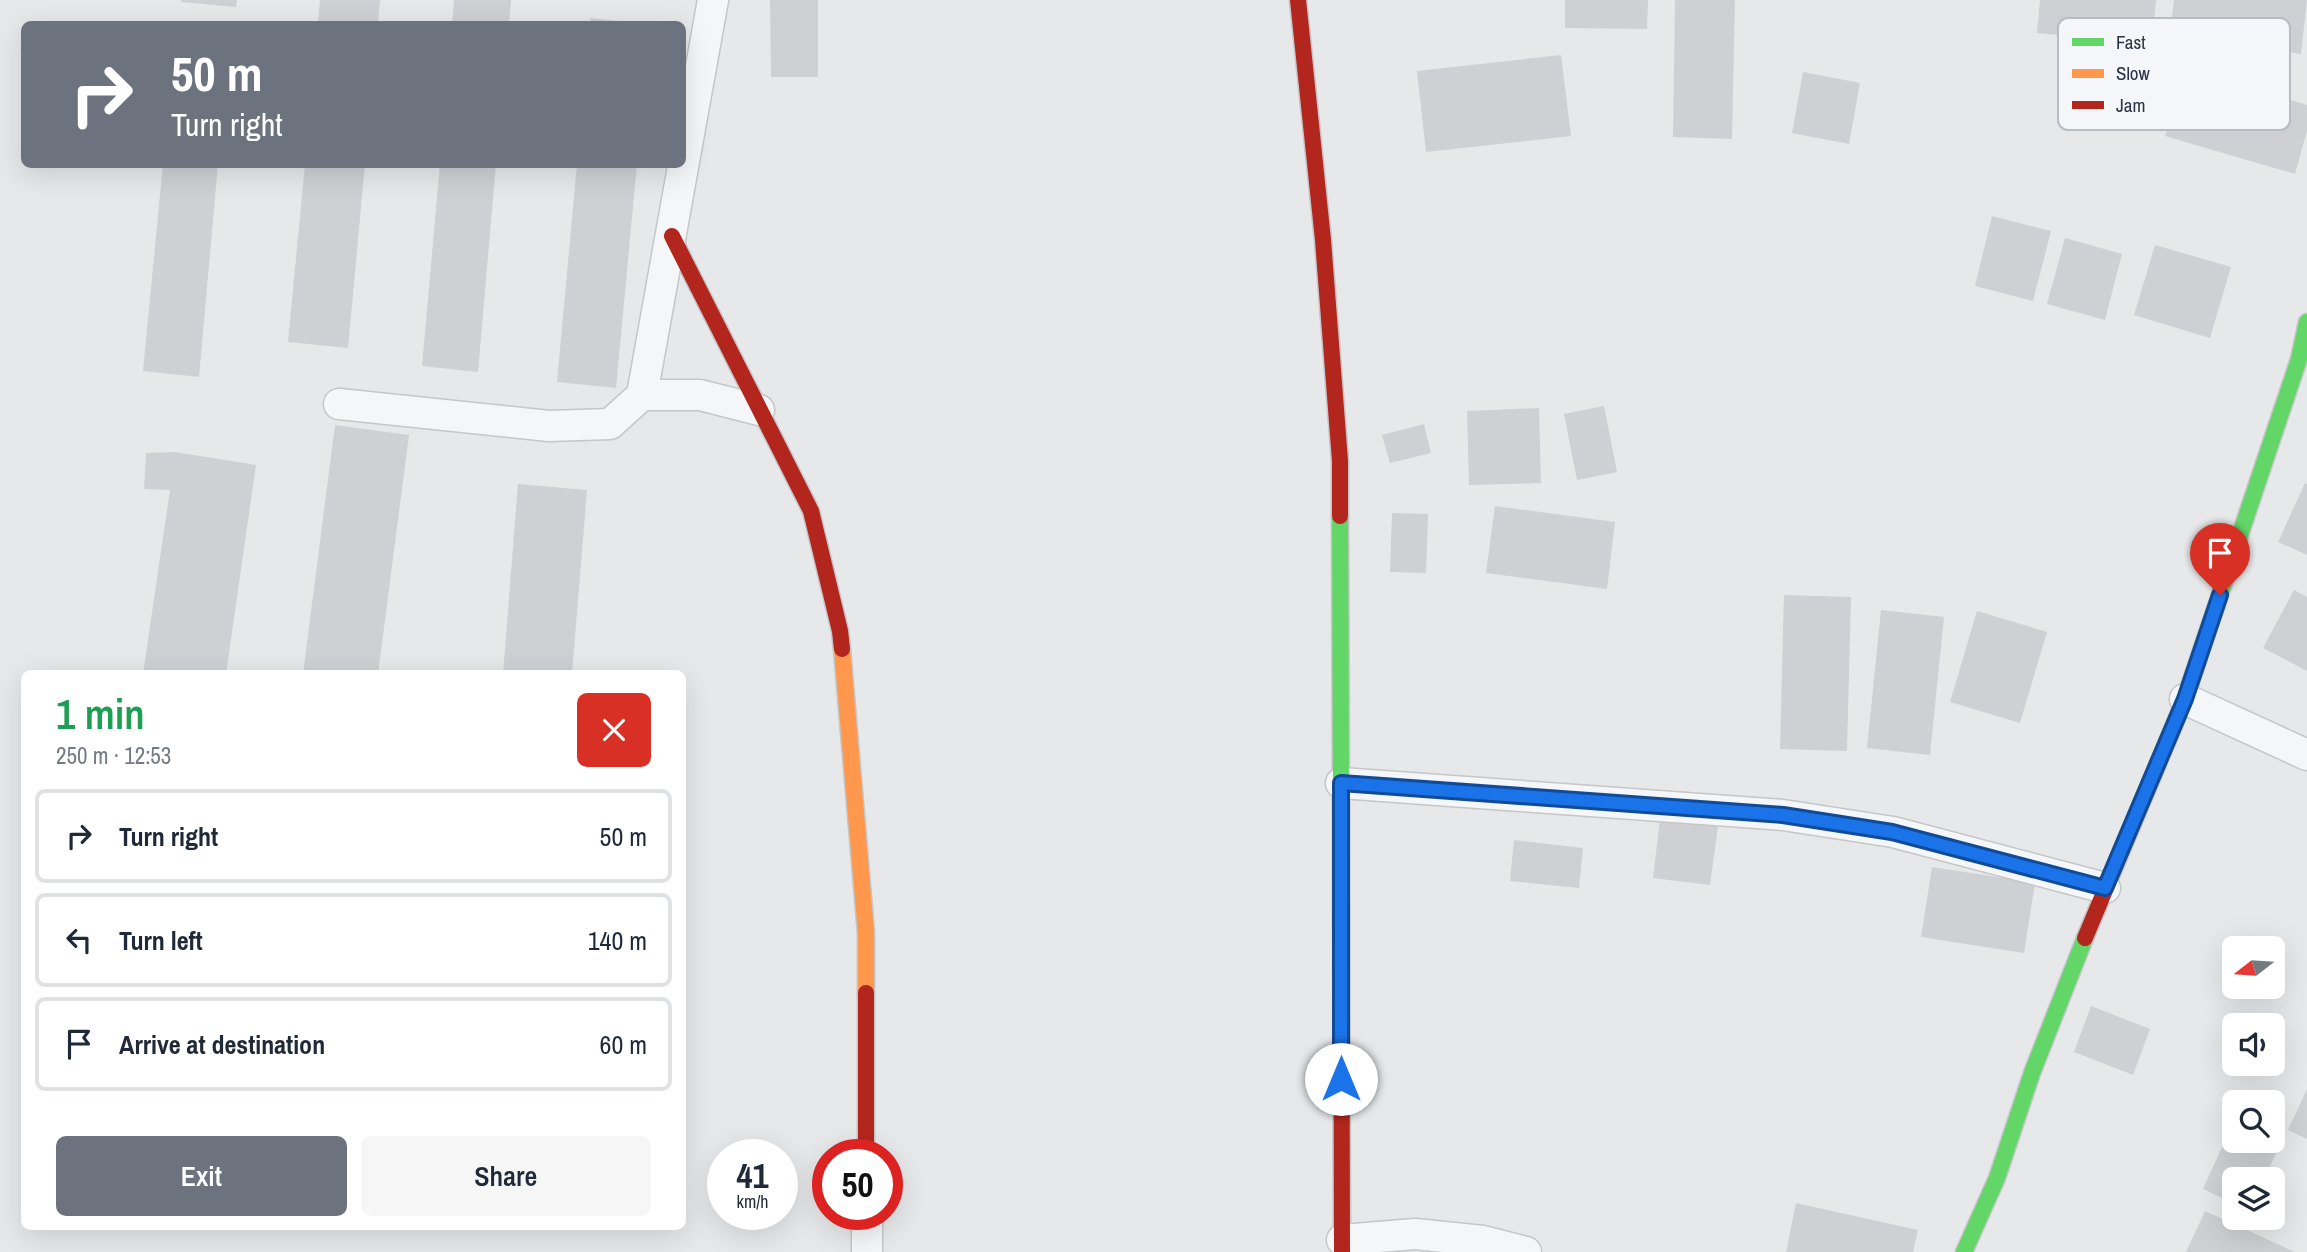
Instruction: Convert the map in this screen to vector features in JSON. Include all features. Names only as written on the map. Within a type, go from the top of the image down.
[{"type":"street","points":[[686,155],[713,0]]},
{"type":"street","points":[[1298,0],[1323,240],[1340,461],[1342,1246],[1415,1234],[1483,1241],[1526,1252]]},
{"type":"street","points":[[339,404],[550,426],[610,424],[642,395],[684,168]]},
{"type":"street","points":[[672,236],[811,511],[840,631],[866,933],[866,1139]]},
{"type":"street","points":[[1964,1252],[1997,1178],[2032,1073],[2105,888],[2185,699],[2299,359],[2307,322]]},
{"type":"street","points":[[642,395],[700,395],[759,410]]},
{"type":"street","points":[[2185,699],[2307,755]]},
{"type":"street","points":[[1341,783],[1783,815],[1892,832],[2105,888]]},
{"type":"street","points":[[867,1230],[867,1252]]},
{"type":"building","points":[[181,0],[237,0],[236,7]]},
{"type":"building","points":[[320,0],[380,0],[378,21],[318,21]]},
{"type":"building","points":[[454,0],[511,0],[509,21],[452,21]]},
{"type":"building","points":[[770,0],[818,0],[818,77],[771,77]]},
{"type":"building","points":[[1565,0],[1648,0],[1647,29],[1565,28]]},
{"type":"building","points":[[1675,0],[1735,0],[1732,139],[1673,137]]},
{"type":"building","points":[[2040,0],[2156,0],[2154,18],[2058,18],[2058,35],[2037,33]]},
{"type":"building","points":[[2174,0],[2307,0],[2301,54],[2290,52],[2290,18],[2172,18]]},
{"type":"building","points":[[590,18],[619,21],[590,21]]},
{"type":"building","points":[[1561,55],[1571,136],[1426,152],[1417,71]]},
{"type":"building","points":[[1803,72],[1860,83],[1849,144],[1792,133]]},
{"type":"building","points":[[2290,100],[2307,105],[2307,131],[2295,174],[2165,136],[2167,130],[2290,130]]},
{"type":"building","points":[[163,168],[218,168],[199,377],[143,371]]},
{"type":"building","points":[[305,168],[365,168],[348,348],[288,342]]},
{"type":"building","points":[[440,168],[496,168],[478,372],[422,366]]},
{"type":"building","points":[[577,168],[637,168],[616,388],[557,382]]},
{"type":"building","points":[[1992,216],[2051,231],[2033,301],[1975,286]]},
{"type":"building","points":[[2065,238],[2122,254],[2105,320],[2047,304]]},
{"type":"building","points":[[2155,245],[2231,267],[2210,338],[2134,315]]},
{"type":"building","points":[[1604,406],[1617,472],[1577,480],[1564,414]]},
{"type":"building","points":[[1539,408],[1541,483],[1469,485],[1467,411]]},
{"type":"building","points":[[1424,424],[1431,453],[1390,463],[1382,435]]},
{"type":"building","points":[[335,425],[409,435],[379,670],[304,670]]},
{"type":"building","points":[[175,452],[256,465],[227,670],[144,670],[170,490],[144,489],[146,453]]},
{"type":"building","points":[[2305,483],[2307,484],[2307,555],[2278,542]]},
{"type":"building","points":[[518,484],[587,490],[572,670],[503,670]]},
{"type":"building","points":[[1495,506],[1615,522],[1607,589],[1486,573]]},
{"type":"building","points":[[1392,513],[1428,514],[1426,573],[1390,572]]},
{"type":"building","points":[[2294,590],[2307,597],[2307,671],[2263,648]]},
{"type":"building","points":[[1784,595],[1851,597],[1847,751],[1780,749]]},
{"type":"building","points":[[1881,610],[1944,617],[1930,755],[1867,748]]},
{"type":"building","points":[[1977,611],[2047,632],[2020,723],[1950,702]]},
{"type":"building","points":[[1660,819],[1718,826],[1710,885],[1653,878]]},
{"type":"building","points":[[1514,840],[1583,848],[1579,888],[1510,881]]},
{"type":"building","points":[[1932,867],[2035,883],[2024,953],[1921,937]]},
{"type":"building","points":[[2091,1006],[2150,1029],[2133,1075],[2074,1052]]},
{"type":"building","points":[[2307,1089],[2307,1139],[2288,1130]]},
{"type":"building","points":[[2222,1147],[2222,1153],[2276,1153],[2270,1167],[2222,1167],[2222,1198],[2203,1189]]},
{"type":"building","points":[[1796,1203],[1918,1230],[1913,1252],[1786,1252]]},
{"type":"building","points":[[2205,1211],[2222,1219],[2222,1230],[2247,1230],[2295,1252],[2186,1252]]},
{"type":"traffic: fast","points":[[2198,660],[2299,359],[2307,322]]},
{"type":"traffic: fast","points":[[1340,516],[1341,787]]},
{"type":"traffic: fast","points":[[1964,1252],[1997,1178],[2032,1073],[2085,938]]},
{"type":"traffic: slow","points":[[842,649],[866,933],[866,993]]},
{"type":"traffic: jam","points":[[1298,0],[1323,240],[1340,461],[1340,516]]},
{"type":"traffic: jam","points":[[672,236],[811,511],[842,649]]},
{"type":"traffic: jam","points":[[2085,938],[2185,699],[2198,660]]},
{"type":"traffic: jam","points":[[1341,787],[1342,1252]]},
{"type":"traffic: jam","points":[[866,993],[866,1139]]},
{"type":"route","points":[[1341,1079],[1341,783],[1783,815],[1892,832],[2105,888],[2185,699],[2220,595]]}]
